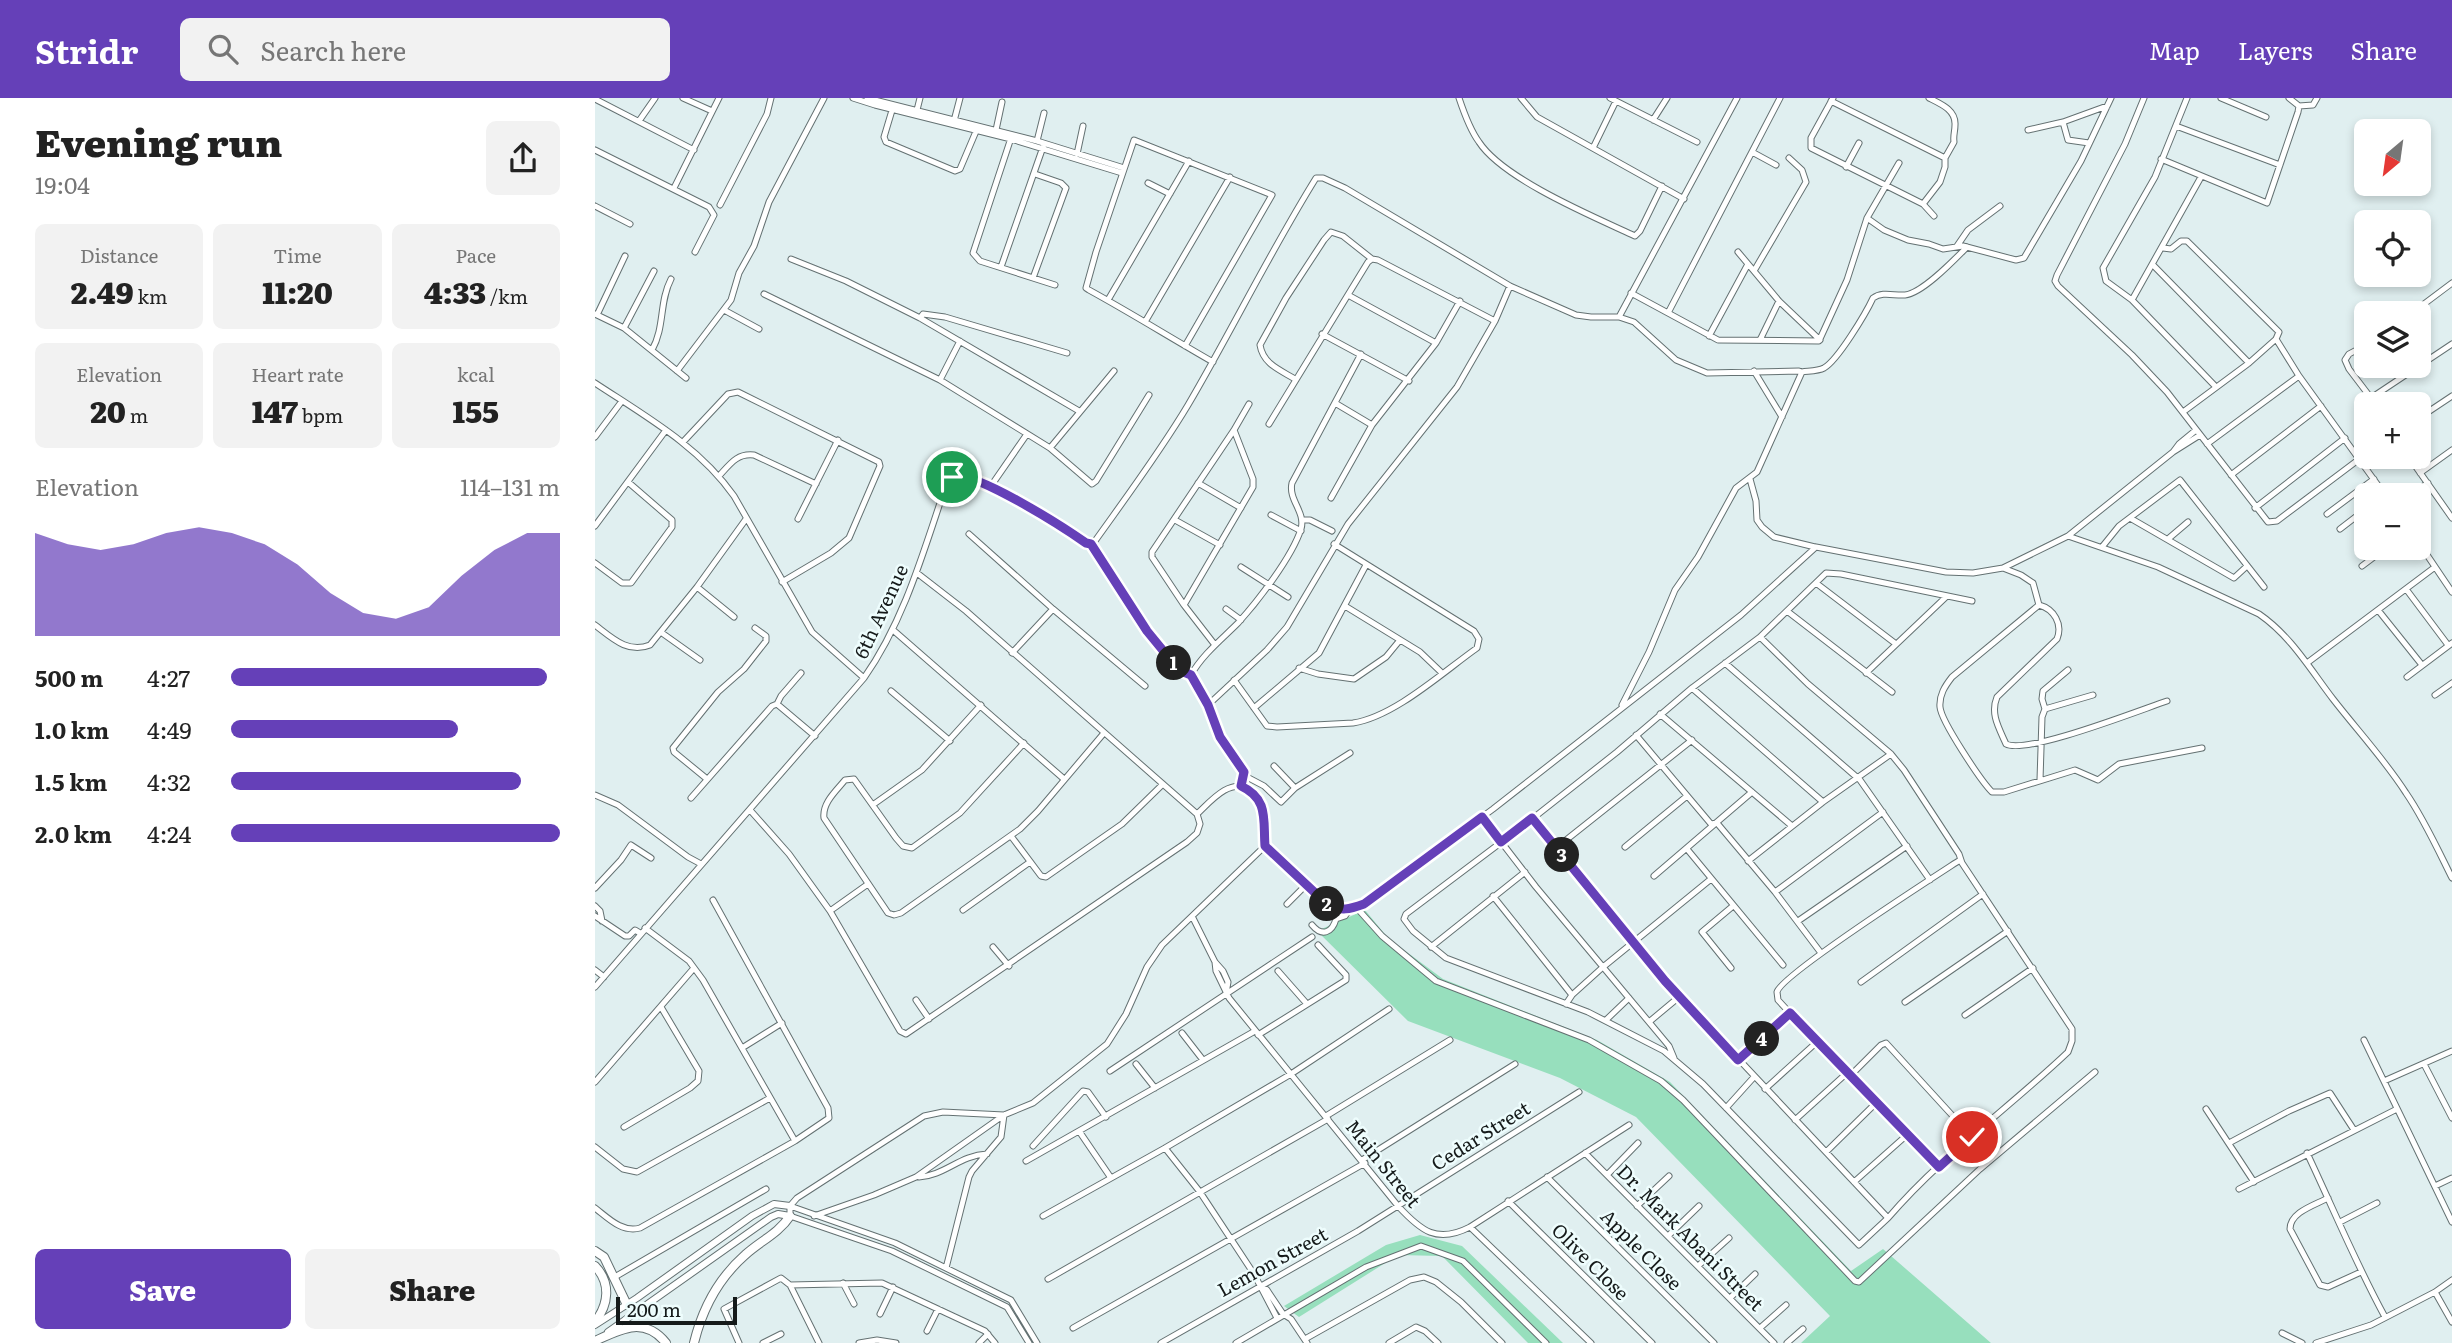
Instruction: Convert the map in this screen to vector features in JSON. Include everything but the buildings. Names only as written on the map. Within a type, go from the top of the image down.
[{"type":"highway","points":[[694,1343],[707,1306],[731,1267],[793,1217]]},
{"type":"highway","points":[[595,1251],[604,1257],[627,1305]]},
{"type":"highway","points":[[595,1266],[602,1274],[607,1291],[604,1307],[595,1323]]},
{"type":"highway","points":[[595,1341],[630,1327],[654,1331],[666,1343]]},
{"type":"main road","points":[[595,1323],[627,1305],[752,1216],[774,1204],[790,1206]]},
{"type":"main road","points":[[595,1341],[771,1217],[778,1214],[793,1217]]},
{"type":"street","points":[[639,121],[655,98]]},
{"type":"street","points":[[683,98],[712,111]]},
{"type":"street","points":[[674,188],[719,98]]},
{"type":"street","points":[[720,205],[767,114],[771,98]]},
{"type":"street","points":[[677,371],[731,300],[739,273],[754,246],[769,202],[824,98]]},
{"type":"street","points":[[853,98],[1042,144],[1123,170]]},
{"type":"street","points":[[867,98],[954,122]]},
{"type":"street","points":[[917,110],[920,98]]},
{"type":"street","points":[[954,122],[960,98]]},
{"type":"street","points":[[1459,98],[1479,143],[1491,156],[1532,185],[1635,236],[1662,186]]},
{"type":"street","points":[[1521,98],[1537,117],[1684,199]]},
{"type":"street","points":[[1609,98],[1697,142]]},
{"type":"street","points":[[1653,120],[1667,98]]},
{"type":"street","points":[[1619,317],[1737,98]]},
{"type":"street","points":[[1668,313],[1780,98]]},
{"type":"street","points":[[1923,204],[1940,182],[1945,158],[1954,142],[1952,134],[1955,128],[1955,119],[1950,110],[1929,98]]},
{"type":"street","points":[[1867,218],[1884,230],[1908,240],[1943,249],[1967,247],[2016,260],[2024,258],[2070,180],[2111,98]]},
{"type":"street","points":[[2144,98],[2125,144],[2055,281],[2132,355],[2183,412],[2268,522],[2277,521],[2354,463]]},
{"type":"street","points":[[2187,98],[2155,177],[2103,268],[2106,281],[2132,300],[2216,387]]},
{"type":"street","points":[[2221,98],[2266,117]]},
{"type":"street","points":[[2289,98],[2299,106],[2308,107],[2313,105],[2316,98]]},
{"type":"street","points":[[595,99],[694,150]]},
{"type":"street","points":[[1934,216],[1923,204],[1815,152],[1810,144],[1832,100],[1945,158]]},
{"type":"street","points":[[996,130],[1002,102]]},
{"type":"street","points":[[1593,148],[1616,102]]},
{"type":"street","points":[[2028,130],[2063,122],[2107,106]]},
{"type":"street","points":[[2161,159],[2265,203],[2269,200],[2299,106]]},
{"type":"street","points":[[893,107],[884,137],[886,142],[955,172],[960,169],[978,128]]},
{"type":"street","points":[[1001,267],[1035,174],[1042,144],[1044,113]]},
{"type":"street","points":[[2063,122],[2068,140],[2089,143]]},
{"type":"street","points":[[1077,154],[1083,126]]},
{"type":"street","points":[[2176,126],[2280,165]]},
{"type":"street","points":[[978,128],[996,130],[1011,137]]},
{"type":"street","points":[[1011,137],[972,253],[980,261],[1055,285]]},
{"type":"street","points":[[1185,346],[1272,197],[1269,193],[1136,140],[1132,143],[1086,284],[1089,290],[1108,300],[1185,346],[1213,362]]},
{"type":"street","points":[[1846,167],[1859,143]]},
{"type":"street","points":[[1042,144],[1123,170]]},
{"type":"street","points":[[595,150],[709,207],[714,215],[695,252]]},
{"type":"street","points":[[1752,152],[1776,165]]},
{"type":"street","points":[[1754,271],[1806,182],[1802,170],[1789,158]]},
{"type":"street","points":[[1108,300],[1189,161]]},
{"type":"street","points":[[1820,340],[1847,280],[1867,218],[1899,163]]},
{"type":"street","points":[[1033,278],[1066,188],[1061,183],[1035,174]]},
{"type":"street","points":[[1145,322],[1230,177]]},
{"type":"street","points":[[2132,300],[2164,248],[2201,177]]},
{"type":"street","points":[[1091,544],[1157,455],[1213,362],[1284,230],[1316,178],[1323,178],[1345,188],[1510,286],[1576,315],[1619,317],[1636,323],[1676,360],[1707,373],[1802,372],[1825,367],[1838,353],[1876,295],[1906,295],[1943,271],[1967,247]]},
{"type":"street","points":[[1148,183],[1170,194]]},
{"type":"street","points":[[595,206],[630,224]]},
{"type":"street","points":[[1957,246],[1968,230],[2000,206]]},
{"type":"street","points":[[1295,379],[1270,365],[1261,353],[1260,345],[1294,286],[1331,232],[1343,236],[1372,259],[1495,321]]},
{"type":"street","points":[[2164,248],[2171,249],[2181,241],[2187,241],[2279,332],[2276,339],[2249,363],[2183,412]]},
{"type":"street","points":[[1738,252],[1779,301],[1820,340]]},
{"type":"street","points":[[625,256],[596,315],[624,328],[686,379]]},
{"type":"street","points":[[792,259],[846,281],[920,318],[1079,411]]},
{"type":"street","points":[[1269,424],[1322,334],[1372,259]]},
{"type":"street","points":[[1709,336],[1748,264]]},
{"type":"street","points":[[2153,265],[2249,363]]},
{"type":"street","points":[[624,328],[654,271]]},
{"type":"street","points":[[652,350],[660,335],[662,303],[671,279]]},
{"type":"street","points":[[2427,301],[2452,283]]},
{"type":"street","points":[[1208,705],[1267,650],[1287,627],[1334,544],[1457,387],[1495,321],[1510,286]]},
{"type":"street","points":[[1631,293],[1718,340],[1820,340]]},
{"type":"street","points":[[764,294],[940,380],[1050,448],[1092,484],[1149,394]]},
{"type":"street","points":[[1348,295],[1436,343]]},
{"type":"street","points":[[1760,341],[1779,301]]},
{"type":"street","points":[[1331,498],[1372,425],[1409,381],[1460,302]]},
{"type":"street","points":[[724,310],[759,329]]},
{"type":"street","points":[[920,318],[923,314],[945,317],[1067,353]]},
{"type":"street","points":[[1322,334],[1409,381]]},
{"type":"street","points":[[2276,339],[2299,376],[2354,452]]},
{"type":"street","points":[[940,380],[960,341]]},
{"type":"street","points":[[2385,392],[2452,344]]},
{"type":"street","points":[[2354,351],[2345,360],[2354,376]]},
{"type":"street","points":[[1350,753],[1295,788],[1281,802],[1264,786],[1245,776],[1220,737],[1208,705],[1191,675],[1215,645],[1241,620],[1268,584],[1301,531],[1302,520],[1292,496],[1292,483],[1361,354]]},
{"type":"street","points":[[1050,448],[1114,371]]},
{"type":"street","points":[[1754,371],[1782,417]]},
{"type":"street","points":[[1619,709],[1649,652],[1675,590],[1698,557],[1733,493],[1740,484],[1757,472],[1802,372]]},
{"type":"street","points":[[2207,444],[2299,376]]},
{"type":"street","points":[[595,383],[683,442],[719,475],[813,632],[864,678]]},
{"type":"street","points":[[683,442],[728,394],[738,392],[877,459],[880,466],[849,538],[831,553],[782,582]]},
{"type":"street","points":[[2431,410],[2452,396]]},
{"type":"street","points":[[595,437],[622,401]]},
{"type":"street","points":[[1335,403],[1372,425]]},
{"type":"street","points":[[1215,645],[1152,557],[1154,547],[1175,520],[1249,404]]},
{"type":"street","points":[[2231,475],[2321,406]]},
{"type":"street","points":[[595,526],[666,430]]},
{"type":"street","points":[[1184,605],[1254,483],[1234,430]]},
{"type":"street","points":[[1750,479],[1756,501],[1757,520],[1774,537],[1946,572],[1973,573],[2003,568],[2068,536],[2198,433]]},
{"type":"street","points":[[991,486],[1027,434]]},
{"type":"street","points":[[2255,508],[2345,438]]},
{"type":"street","points":[[799,519],[838,440]]},
{"type":"street","points":[[2420,472],[2452,450]]},
{"type":"street","points":[[719,475],[737,457],[745,454],[754,455],[816,484]]},
{"type":"street","points":[[2366,469],[2376,483]]},
{"type":"street","points":[[2418,469],[2428,483]]},
{"type":"street","name":"6th Avenue","points":[[595,987],[864,678],[893,630],[917,573],[945,488],[950,478],[957,474],[991,486],[1091,544],[1147,631],[1179,670],[1191,675]]},
{"type":"street","points":[[2327,514],[2374,479]]},
{"type":"street","points":[[2102,547],[2119,526],[2180,480],[2264,587]]},
{"type":"street","points":[[595,563],[622,583],[631,583],[672,527],[674,522],[628,482]]},
{"type":"street","points":[[1198,483],[1241,508]]},
{"type":"street","points":[[2431,487],[2452,518]]},
{"type":"street","points":[[1271,515],[1301,531]]},
{"type":"street","points":[[2130,517],[2234,578],[2247,566]]},
{"type":"street","points":[[2340,529],[2354,518]]},
{"type":"street","points":[[596,628],[633,648],[650,645],[662,633],[746,519]]},
{"type":"street","points":[[1175,520],[1220,545]]},
{"type":"street","points":[[1302,520],[1310,520],[1332,531]]},
{"type":"street","points":[[2168,539],[2188,522]]},
{"type":"street","points":[[969,534],[1145,686]]},
{"type":"street","points":[[2068,536],[2158,566],[2259,614],[2274,624],[2293,643],[2409,796],[2452,878]]},
{"type":"street","points":[[1234,680],[1263,722],[1272,727],[1365,722],[1386,713],[1477,648],[1478,634],[1334,544]]},
{"type":"street","points":[[1197,814],[1223,791],[1241,786],[1255,794],[1261,803],[1265,846],[1327,904],[1339,909],[1349,910],[1356,907],[1380,893],[1482,817],[1741,615],[1816,547]]},
{"type":"street","points":[[2362,566],[2370,560]]},
{"type":"street","points":[[2430,560],[2452,592]]},
{"type":"street","points":[[1254,708],[1322,649],[1366,565]]},
{"type":"street","points":[[1241,567],[1289,597]]},
{"type":"street","points":[[2307,663],[2435,567]]},
{"type":"street","points":[[2003,568],[2033,583],[2039,604]]},
{"type":"street","points":[[1760,637],[1808,684],[1891,754],[1911,780],[1960,860],[2072,1029],[2071,1047],[2035,1083],[1939,1167],[1859,1245],[1703,1084],[1674,1059],[1605,1020],[1446,958],[1406,924],[1404,919],[1406,914],[1760,637],[1826,573],[1832,572],[1972,601]]},
{"type":"street","points":[[750,810],[789,855],[830,911],[901,1031],[909,1034],[1187,842],[1199,829],[1200,820],[1197,814],[967,611],[917,573]]},
{"type":"street","points":[[1816,583],[1896,644]]},
{"type":"street","points":[[697,587],[734,617]]},
{"type":"street","points":[[2406,589],[2450,644],[2407,677]]},
{"type":"street","points":[[1866,673],[1947,596]]},
{"type":"street","points":[[2039,604],[2047,607],[2059,623],[2060,631],[2057,639],[2001,691],[1994,703],[1994,718],[2006,744],[2010,746],[2043,742],[2167,701]]},
{"type":"street","points":[[2039,604],[1952,677],[1944,689],[1940,709],[1942,716],[1986,786],[1993,792],[2004,792],[2075,770],[2098,780],[2119,764],[2202,748]]},
{"type":"street","points":[[1345,606],[1420,652],[1442,673]]},
{"type":"street","points":[[1013,653],[1053,609]]},
{"type":"street","points":[[1226,609],[1241,620]]},
{"type":"street","points":[[2378,610],[2422,665]]},
{"type":"street","points":[[1787,611],[1892,692]]},
{"type":"street","points":[[707,779],[674,752],[673,748],[718,692],[744,669],[766,641],[766,636],[755,628]]},
{"type":"street","points":[[893,630],[1064,779]]},
{"type":"street","points":[[662,633],[700,660]]},
{"type":"street","points":[[1300,668],[1318,674],[1354,679],[1386,657],[1400,640]]},
{"type":"street","points":[[1725,663],[1857,778],[1884,812],[1930,880]]},
{"type":"street","points":[[2040,780],[2042,717],[2045,709],[2043,691],[2067,670]]},
{"type":"street","points":[[691,798],[772,706],[777,704],[801,673]]},
{"type":"street","points":[[2435,695],[2452,683]]},
{"type":"street","points":[[1692,688],[1823,802]]},
{"type":"street","points":[[891,691],[950,741]]},
{"type":"street","points":[[2045,709],[2093,695]]},
{"type":"street","points":[[777,704],[815,736]]},
{"type":"street","points":[[874,804],[922,770],[981,705]]},
{"type":"street","points":[[1660,714],[1792,826]]},
{"type":"street","points":[[1024,743],[960,813],[912,848],[903,846],[857,781],[849,778],[834,793],[823,814],[888,912],[898,915],[1011,836],[1038,811],[1104,733]]},
{"type":"street","points":[[1636,735],[1711,824],[1717,823]]},
{"type":"street","points":[[1556,848],[1692,740]]},
{"type":"street","points":[[1748,861],[1823,802],[1891,754]]},
{"type":"street","points":[[1274,766],[1295,788]]},
{"type":"street","points":[[1241,786],[1245,776]]},
{"type":"street","points":[[1011,836],[1041,876],[1046,877],[1122,824],[1163,784]]},
{"type":"street","points":[[1654,876],[1752,792]]},
{"type":"street","points":[[595,795],[618,805],[701,864]]},
{"type":"street","points":[[1625,847],[1686,796]]},
{"type":"street","points":[[1775,892],[1884,812]]},
{"type":"street","points":[[1482,817],[1649,1022],[1668,1046],[1674,1059]]},
{"type":"street","points":[[1532,818],[1679,997],[1888,1218]]},
{"type":"street","points":[[1717,823],[1775,892],[1821,953]]},
{"type":"street","points":[[595,888],[631,845],[651,858]]},
{"type":"street","points":[[793,1217],[813,1216],[916,1177],[1004,1115],[1033,1103],[1107,1044],[1162,945],[1265,846]]},
{"type":"street","points":[[1798,921],[1907,846]]},
{"type":"street","points":[[1687,849],[1783,965]]},
{"type":"street","points":[[1939,1167],[1778,1000],[1777,988],[1821,953],[1960,860]]},
{"type":"street","points":[[963,910],[1030,862]]},
{"type":"street","points":[[1431,947],[1525,872]]},
{"type":"street","points":[[1566,1004],[1572,995],[1603,967],[1711,878]]},
{"type":"street","points":[[830,911],[868,884]]},
{"type":"street","points":[[1287,904],[1306,886]]},
{"type":"street","points":[[1861,982],[1983,894]]},
{"type":"street","points":[[1493,896],[1572,995]]},
{"type":"street","points":[[595,1208],[629,1230],[640,1228],[795,1141],[826,1122],[830,1115],[713,900]]},
{"type":"street","points":[[1327,904],[1330,914],[1336,919]]},
{"type":"street","points":[[1731,968],[1702,932],[1733,905]]},
{"type":"street","points":[[595,906],[600,911],[602,921]]},
{"type":"street","points":[[1356,907],[1381,936],[1436,981],[1589,1040],[1661,1081],[1683,1100],[1855,1281],[1859,1282],[1980,1169],[2095,1072]]},
{"type":"street","points":[[1312,925],[1317,931],[1327,933],[1336,919],[1345,916],[1349,910]]},
{"type":"street","points":[[595,916],[627,936],[635,930],[640,933]]},
{"type":"street","name":"Main Street","points":[[1193,918],[1228,982],[1226,993],[1398,1206],[1427,1232],[1454,1235],[1471,1227],[1629,1125]]},
{"type":"street","points":[[645,928],[694,968],[795,1141]]},
{"type":"street","points":[[1905,1002],[2008,932]]},
{"type":"street","points":[[1110,1071],[1313,937]]},
{"type":"street","points":[[1026,1161],[1307,1004],[1347,978],[1318,945]]},
{"type":"street","points":[[993,947],[1009,966]]},
{"type":"street","points":[[595,1082],[694,968]]},
{"type":"street","points":[[1965,1015],[2033,968]]},
{"type":"street","points":[[595,970],[604,977]]},
{"type":"street","points":[[1277,971],[1307,1004]]},
{"type":"street","points":[[1649,1022],[1679,997]]},
{"type":"street","points":[[1605,1020],[1629,998]]},
{"type":"street","points":[[916,1000],[929,1019]]},
{"type":"street","points":[[624,1127],[690,1088],[699,1078],[699,1071],[661,1007]]},
{"type":"street","points":[[1042,1216],[1291,1074],[1389,1009]]},
{"type":"street","points":[[1738,1060],[1790,1013]]},
{"type":"street","points":[[742,1048],[782,1023]]},
{"type":"street","points":[[1182,1032],[1203,1060]]},
{"type":"street","points":[[1048,1279],[1327,1117],[1450,1040]]},
{"type":"street","points":[[2364,1040],[2452,1222]]},
{"type":"street","points":[[1765,1089],[1818,1041]]},
{"type":"street","points":[[1795,1120],[1886,1043],[1972,1137]]},
{"type":"street","points":[[2384,1081],[2452,1051]]},
{"type":"street","points":[[1136,1064],[1154,1088]]},
{"type":"street","points":[[1073,1328],[1231,1240],[1363,1162],[1515,1064]]},
{"type":"street","points":[[2424,1064],[2452,1118]]},
{"type":"street","points":[[1726,1108],[1754,1077]]},
{"type":"street","points":[[1033,1146],[1083,1091],[1088,1092],[1106,1116]]},
{"type":"street","name":"Cedar Street","points":[[1398,1206],[1580,1092]]},
{"type":"street","points":[[2229,1143],[2330,1093],[2354,1130]]},
{"type":"street","points":[[595,1147],[624,1169],[637,1172],[770,1098]]},
{"type":"street","points":[[1826,1152],[1877,1102]]},
{"type":"street","points":[[2206,1109],[2254,1182]]},
{"type":"street","points":[[2239,1189],[2397,1109]]},
{"type":"street","points":[[790,1206],[797,1198],[924,1116],[943,1112],[1004,1115]]},
{"type":"street","points":[[946,1268],[969,1177],[1001,1138],[1004,1115]]},
{"type":"street","points":[[1079,1131],[1111,1178]]},
{"type":"street","points":[[1854,1182],[1907,1134]]},
{"type":"street","points":[[1607,1175],[1638,1143]]},
{"type":"street","points":[[1165,1148],[1200,1192],[1261,1285],[1267,1290],[1280,1316],[1291,1319],[1306,1341],[1410,1280],[1424,1278],[1443,1287],[1502,1343]]},
{"type":"street","name":"Dr. Mark Abani Street","points":[[1585,1153],[1774,1343]]},
{"type":"street","points":[[2307,1153],[2361,1272],[2385,1317]]},
{"type":"street","points":[[916,1177],[947,1168],[975,1154],[987,1154]]},
{"type":"street","points":[[1637,1206],[1669,1176]]},
{"type":"street","name":"Apple Close","points":[[1547,1177],[1714,1343]]},
{"type":"street","points":[[2435,1186],[2452,1178]]},
{"type":"street","points":[[613,1278],[766,1189]]},
{"type":"street","points":[[2328,1198],[2296,1215],[2290,1222],[2290,1229],[2320,1285],[2328,1287],[2361,1272]]},
{"type":"street","name":"Olive Close","points":[[1508,1201],[1652,1343]]},
{"type":"street","points":[[2340,1222],[2377,1203]]},
{"type":"street","points":[[790,1206],[895,1243],[1011,1300],[1037,1343]]},
{"type":"street","points":[[790,1206],[793,1217]]},
{"type":"street","name":"Lemon Street","points":[[1161,1343],[1398,1206]]},
{"type":"street","points":[[1668,1236],[1699,1206]]},
{"type":"street","points":[[793,1217],[892,1251],[1007,1307],[1029,1343]]},
{"type":"street","points":[[1471,1227],[1591,1343]]},
{"type":"street","points":[[1698,1266],[1729,1238]]},
{"type":"street","points":[[1236,1343],[1366,1267],[1421,1246],[1463,1261],[1546,1343]]},
{"type":"street","points":[[1730,1298],[1755,1274]]},
{"type":"street","points":[[739,1343],[723,1311],[726,1306],[779,1278],[790,1285],[819,1343]]},
{"type":"street","points":[[2316,1343],[2371,1325],[2435,1292],[2452,1280]]},
{"type":"street","points":[[790,1285],[869,1282],[893,1287],[988,1334],[995,1343]]},
{"type":"street","points":[[843,1283],[855,1304]]},
{"type":"street","points":[[880,1314],[893,1287]]},
{"type":"street","points":[[2435,1292],[2452,1322]]},
{"type":"street","points":[[1760,1328],[1786,1305]]},
{"type":"street","points":[[927,1331],[938,1309]]},
{"type":"street","points":[[1390,1343],[1416,1327],[1438,1343]]},
{"type":"street","points":[[1787,1343],[1803,1329]]},
{"type":"street","points":[[2282,1333],[2301,1343]]},
{"type":"street","points":[[763,1343],[781,1334]]},
{"type":"street","points":[[979,1343],[988,1334]]},
{"type":"street","points":[[2344,1334],[2348,1343]]},
{"type":"street","points":[[859,1343],[877,1340],[896,1343]]},
{"type":"green space","points":[[1365,910],[1388,938],[1443,979],[1597,1040],[1670,1082],[1851,1271],[1883,1249],[1991,1343],[1801,1343],[1830,1316],[1636,1117],[1560,1078],[1408,1021],[1317,931]]},
{"type":"green space","points":[[1420,1235],[1462,1246],[1563,1343],[1528,1343],[1442,1256],[1398,1255],[1299,1317],[1284,1306],[1386,1245]]},
{"type":"route","points":[[952,477],[962,475],[991,486],[1091,544],[1147,631],[1179,670],[1191,675],[1203,694],[1220,737],[1244,772],[1241,786],[1255,794],[1263,807],[1265,846],[1327,904],[1349,910],[1364,904],[1482,817],[1501,842],[1532,818],[1665,981],[1738,1060],[1790,1013],[1939,1167],[1972,1137]]}]
